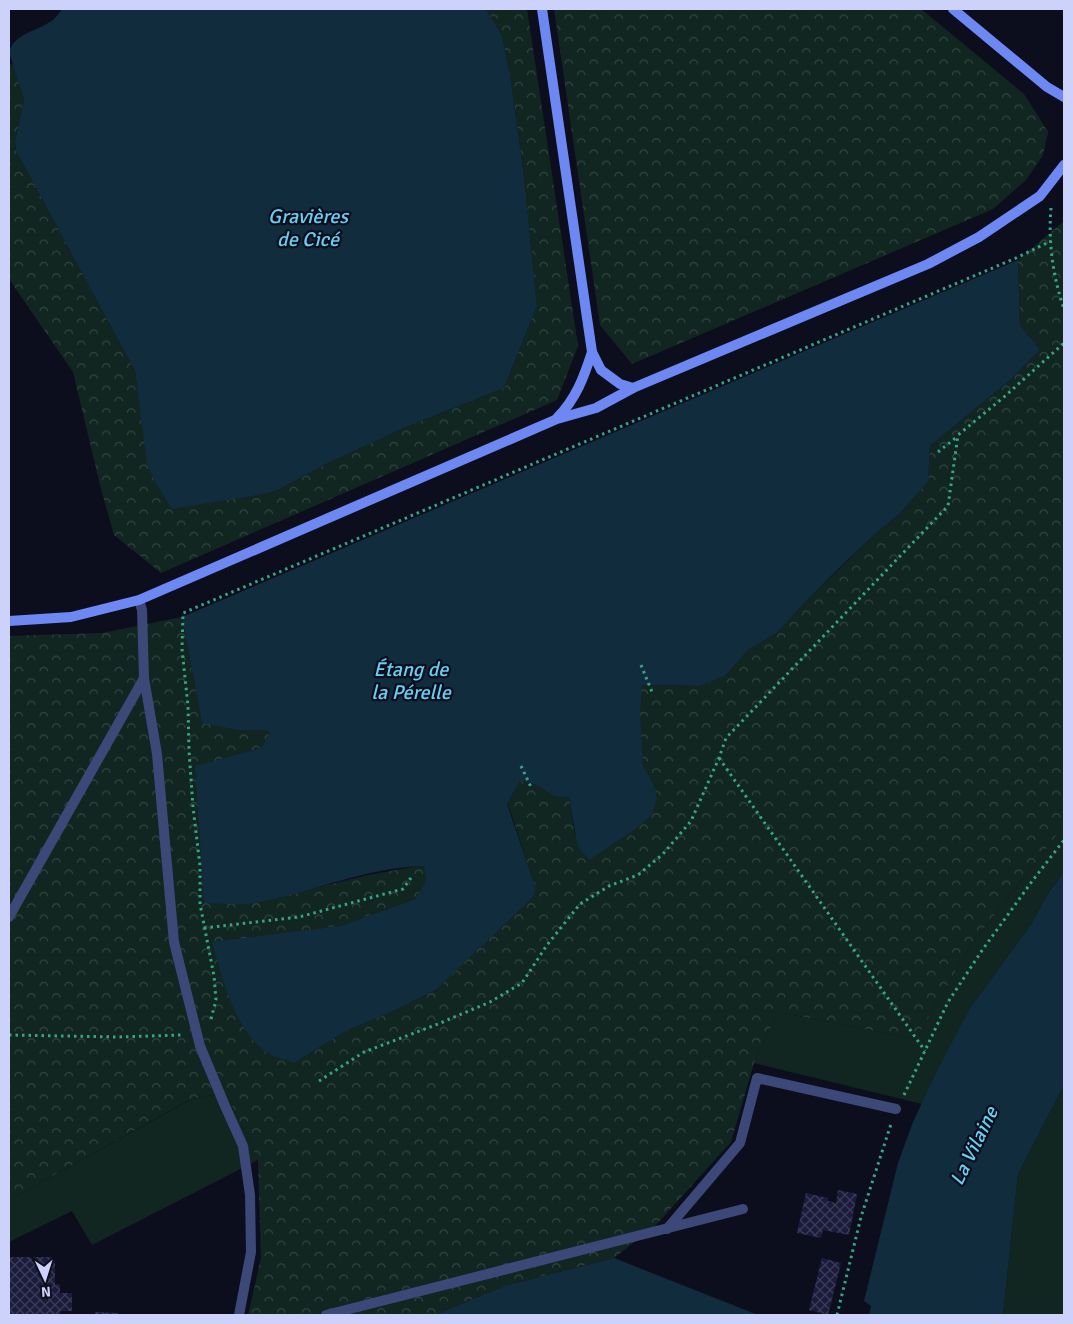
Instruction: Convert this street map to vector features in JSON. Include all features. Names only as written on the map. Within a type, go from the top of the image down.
[{"type":"main road","points":[[542,9],[592,352],[600,370],[620,384],[633,388]]},
{"type":"main road","points":[[953,9],[1047,87],[1064,98]]},
{"type":"main road","points":[[9,621],[71,617],[139,600],[557,419],[596,408],[633,388],[928,264],[979,237],[1040,196],[1064,165]]},
{"type":"main road","points":[[557,419],[568,407],[582,382],[592,352]]},
{"type":"street","points":[[139,600],[142,610],[144,678],[157,754],[174,942],[200,1046],[224,1106],[243,1146],[250,1195],[251,1252],[239,1315]]},
{"type":"street","points":[[9,918],[144,678]]},
{"type":"street","points":[[667,1229],[740,1143],[757,1078],[896,1109]]},
{"type":"street","points":[[326,1315],[743,1209]]},
{"type":"path","points":[[1050,208],[1051,252],[1059,294],[1064,309]]},
{"type":"path","points":[[210,1022],[216,1000],[214,976],[200,904],[200,866],[188,751],[188,706],[182,649],[182,613],[372,534],[1007,262],[1051,241]]},
{"type":"path","points":[[938,452],[1004,397],[1064,343]]},
{"type":"path","points":[[319,1081],[364,1052],[481,1006],[522,983],[547,945],[580,904],[608,886],[638,875],[664,854],[691,821],[726,738],[948,506],[958,436]]},
{"type":"path","points":[[641,665],[652,692]]},
{"type":"path","points":[[719,758],[925,1052]]},
{"type":"path","points":[[521,766],[532,789]]},
{"type":"path","points":[[837,1315],[861,1217],[896,1109],[953,995],[1064,840]]},
{"type":"path","points":[[204,928],[299,917],[328,910],[404,890],[413,875]]},
{"type":"path","points":[[9,1035],[118,1037],[197,1034]]},
{"type":"green space","points":[[486,9],[527,9],[578,346],[557,400],[161,573],[114,535],[73,372],[9,279],[9,64],[14,65],[24,100],[15,141],[16,151],[135,371],[141,412],[200,504],[265,494],[280,489],[328,463],[411,425],[504,388],[537,306],[524,176],[511,81],[502,35]]},
{"type":"green space","points":[[554,9],[921,9],[1024,94],[1048,132],[1043,155],[1026,180],[993,209],[632,364],[600,325]]},
{"type":"green space","points":[[1064,221],[1064,826],[969,948],[916,1039],[778,1012],[754,1063],[731,1142],[656,1225],[614,1258],[504,1286],[435,1315],[248,1315],[261,1258],[258,1160],[226,1093],[191,1099],[9,1200],[9,636],[102,633],[182,617],[202,722],[237,730],[271,731],[261,748],[195,767],[253,903],[368,875],[424,865],[427,881],[415,899],[340,926],[298,932],[294,1063],[348,1030],[436,990],[535,893],[535,886],[507,804],[520,781],[536,785],[555,796],[569,797],[575,835],[657,799],[655,789],[644,768],[641,753],[641,685],[700,686],[725,676],[748,650],[777,633],[805,602],[874,535],[899,514],[928,482],[930,446],[1009,381],[1040,350],[1020,325],[1018,260]]},
{"type":"green space","points":[[1064,826],[1064,872],[1047,895],[1032,923],[970,1008],[922,1104],[754,1063],[778,1012],[916,1039],[969,948]]},
{"type":"green space","points":[[1064,1085],[1064,1315],[1003,1315],[1018,1174]]},
{"type":"green space","points":[[226,1093],[258,1160],[92,1245],[72,1211],[9,1242],[9,1200],[192,1099]]},
{"type":"water","name":"Gravières de Cicé","points":[[62,9],[486,9],[502,35],[511,81],[524,176],[537,306],[504,388],[411,425],[328,463],[280,489],[265,494],[172,509],[155,482],[147,464],[135,371],[16,151],[15,141],[24,100],[9,52],[17,40],[28,32],[54,19]]},
{"type":"water","name":"Étang de la Pérelle","points":[[1018,260],[1020,325],[1040,350],[1009,381],[930,446],[928,482],[899,514],[874,535],[805,602],[777,633],[748,650],[725,676],[700,686],[642,685],[640,716],[643,765],[656,790],[657,799],[652,815],[634,830],[589,860],[577,843],[569,797],[554,796],[536,785],[520,781],[507,804],[535,886],[535,893],[532,898],[436,990],[348,1030],[294,1063],[262,1049],[243,1027],[236,1014],[212,942],[340,926],[415,899],[426,881],[424,866],[402,867],[381,871],[254,903],[204,903],[195,766],[261,748],[270,732],[265,730],[237,730],[202,723],[182,617]]},
{"type":"water","name":"La Vilaine","points":[[1064,872],[1064,1085],[1018,1174],[1003,1315],[869,1315],[871,1306],[864,1301],[898,1163],[913,1122],[970,1008],[1032,923],[1047,895]]},
{"type":"water","points":[[614,1258],[758,1315],[435,1315],[504,1286]]},
{"type":"building","points":[[838,1190],[857,1194],[849,1235],[823,1230],[821,1238],[797,1233],[806,1193],[828,1198],[828,1201],[836,1203]]},
{"type":"building","points":[[9,1257],[55,1257],[55,1285],[60,1284],[60,1293],[72,1293],[72,1311],[60,1311],[60,1315],[9,1315]]},
{"type":"building","points":[[822,1258],[841,1263],[828,1315],[809,1310]]},
{"type":"building","points":[[95,1312],[118,1313],[118,1315],[95,1315]]}]
